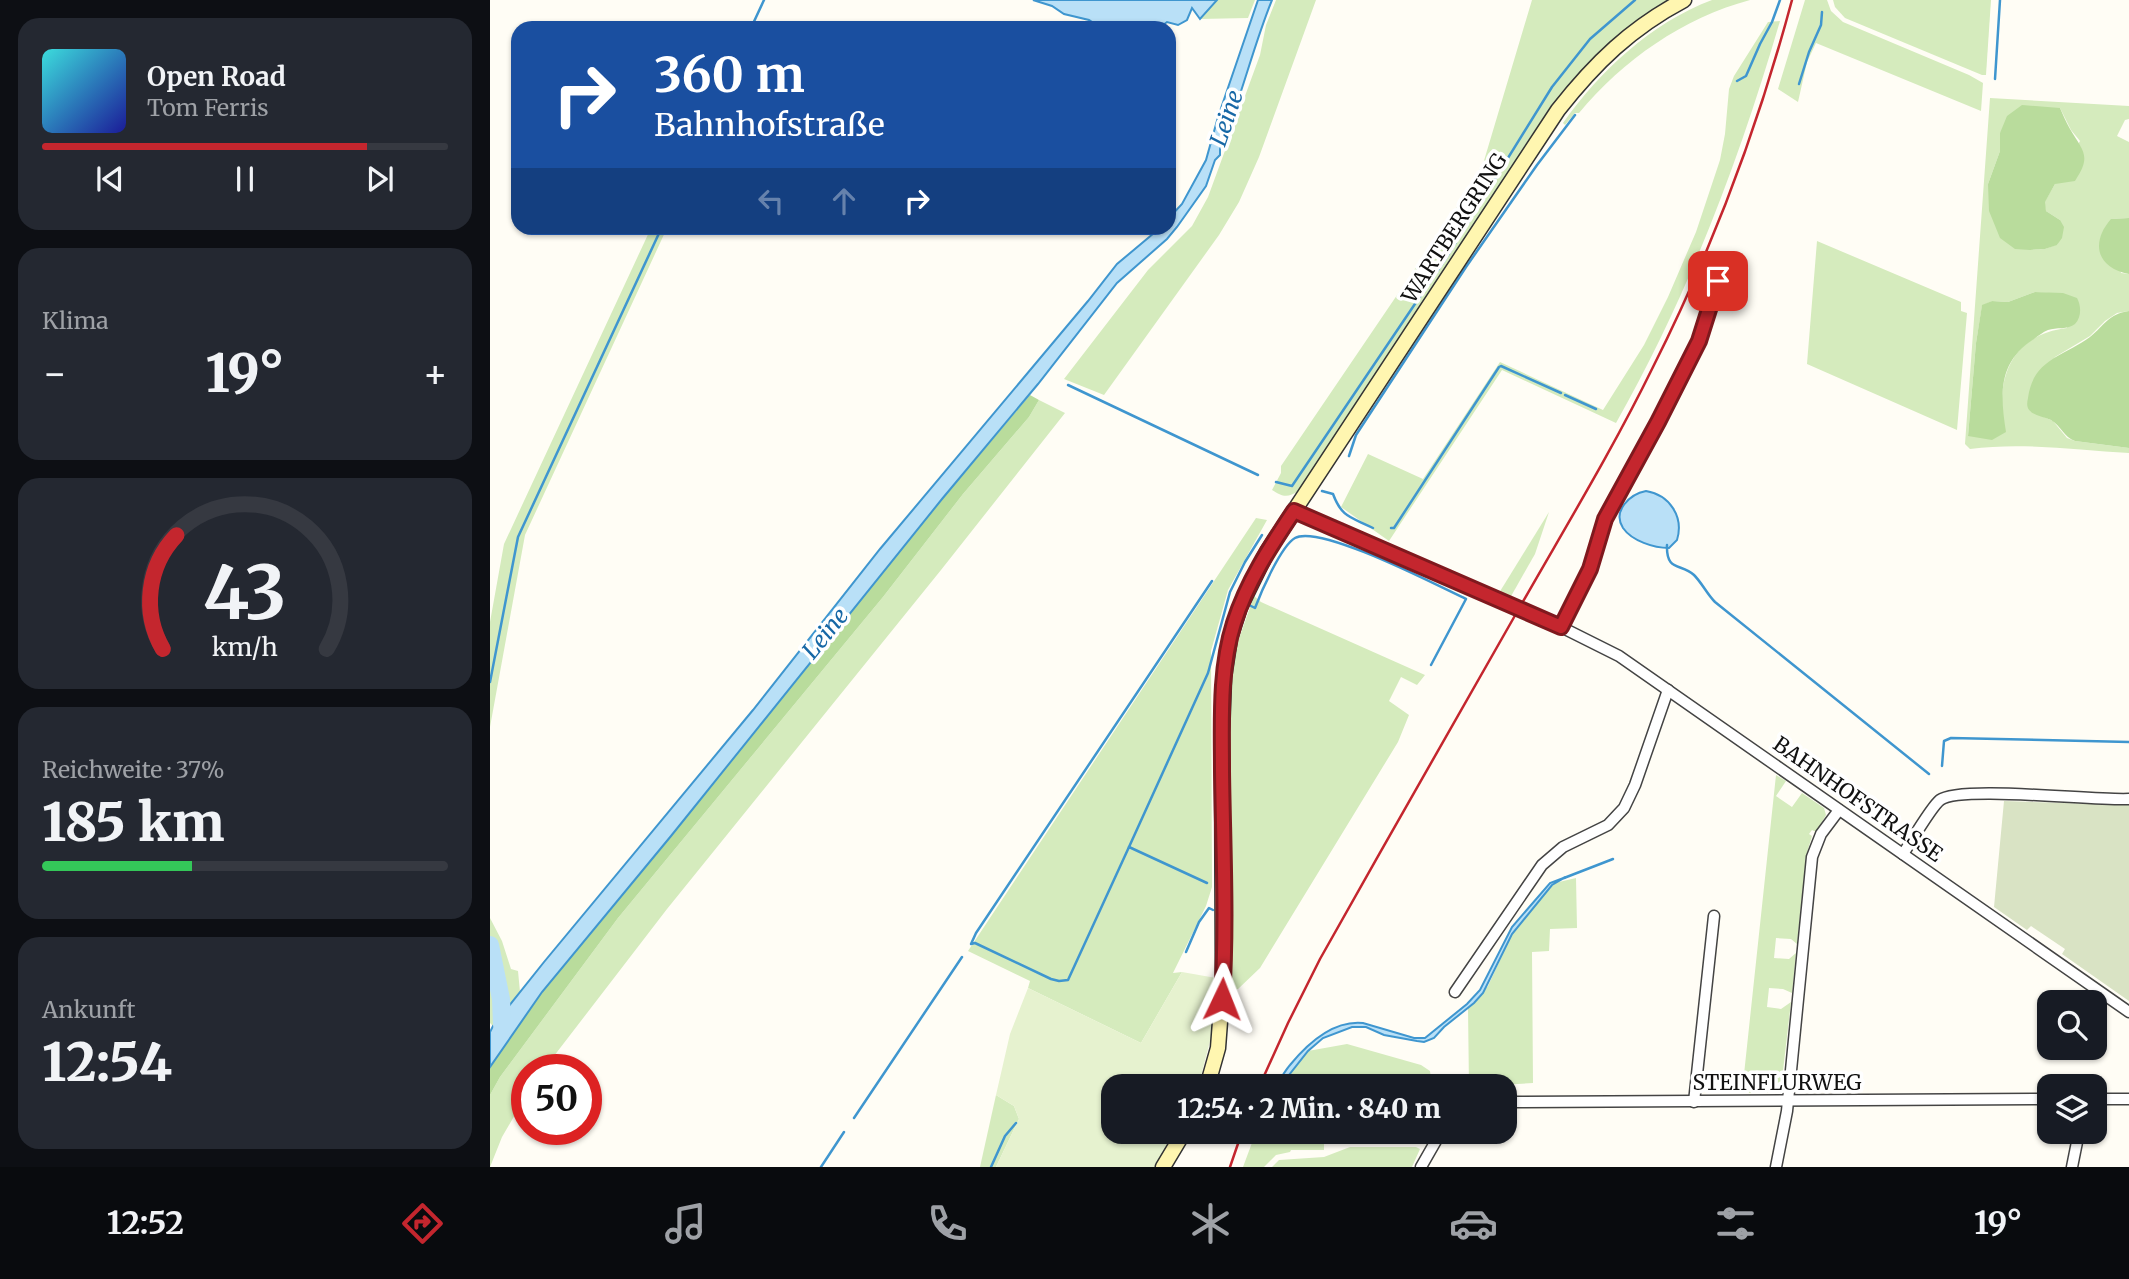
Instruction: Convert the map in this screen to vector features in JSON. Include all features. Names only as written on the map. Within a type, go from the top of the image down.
[{"type":"main road","name":"WARTBERGRING","points":[[1211,1074],[1218,1048],[1223,982],[1222,732],[1226,655],[1248,587],[1267,552],[1558,110],[1613,48],[1631,33],[1684,0]]},
{"type":"main road","points":[[1163,1167],[1177,1144]]},
{"type":"street","points":[[1561,627],[1590,569],[1605,519],[1699,341],[1723,270]]},
{"type":"street","name":"BAHNHOFSTRASSE","points":[[1294,511],[1606,648],[2129,1012]]},
{"type":"street","points":[[1455,992],[1545,861],[1563,847],[1601,830],[1624,808],[1635,785],[1668,690]]},
{"type":"street","points":[[1903,854],[1938,802],[1948,797],[1983,794],[2129,799]]},
{"type":"street","points":[[1776,1167],[1785,1121],[1812,857],[1821,834],[1839,810]]},
{"type":"street","points":[[1694,1102],[1714,916]]},
{"type":"street","name":"STEINFLURWEG","points":[[1517,1102],[2037,1099]]},
{"type":"street","points":[[2107,1099],[2129,1099]]},
{"type":"street","points":[[1421,1167],[1434,1144]]},
{"type":"street","points":[[2072,1167],[2077,1144]]},
{"type":"green space","points":[[1217,0],[1255,0],[1248,18],[1200,19]]},
{"type":"green space","points":[[1276,0],[1316,0],[1259,157],[1239,202],[1219,235],[1104,395],[1064,379],[1148,270],[1192,226],[1208,197],[1260,55],[1266,25]]},
{"type":"green space","points":[[1532,0],[1675,0],[1602,54],[1299,491],[1288,496],[1279,494],[1272,490],[1281,473],[1281,466],[1467,192],[1483,164]]},
{"type":"green space","points":[[1712,0],[1750,0],[1701,18],[1656,43],[1615,76],[1579,113],[1575,113],[1565,125],[1563,123],[1593,85],[1628,51],[1668,22]]},
{"type":"green space","points":[[1805,0],[1827,0],[1831,11],[1843,22],[1983,83],[1981,111],[1816,43],[1807,62],[1798,102],[1778,89]]},
{"type":"green space","points":[[1833,0],[1991,0],[1986,75],[1845,18],[1835,7]]},
{"type":"green space","points":[[1780,21],[1747,125],[1710,227],[1666,326],[1616,423],[1502,370],[1389,541],[1341,507],[1368,454],[1423,479],[1500,362],[1603,410],[1644,345],[1696,232],[1720,160],[1729,89],[1734,76],[1768,22]]},
{"type":"green space","points":[[1990,98],[2129,106],[2129,119],[2125,120],[2117,136],[2129,142],[2129,218],[2111,219],[2121,273],[2129,274],[2129,311],[2117,313],[2090,336],[2055,357],[2030,411],[2053,421],[2067,438],[2129,448],[2129,453],[2029,446],[1970,449],[1965,444]],"holes":[[[2060,108],[2080,141],[2044,203],[2046,211],[2060,220],[2058,244],[2045,249],[2030,250],[1988,184],[2000,151],[2000,133]],[[2035,292],[2063,294],[2067,328],[2039,336],[2018,352],[2006,376],[2002,405],[1968,436],[1982,306],[1992,301],[2008,302]]]},
{"type":"green space","points":[[2022,105],[2060,108],[2084,154],[2083,165],[2075,181],[2055,184],[2045,202],[2046,211],[2060,220],[2064,227],[2062,238],[2057,245],[2045,249],[2015,249],[2000,238],[1989,211],[1988,184],[2000,151],[2000,133],[2007,116]]},
{"type":"green space","points":[[2129,218],[2129,274],[2110,266],[2100,253],[2099,245],[2104,228],[2111,219]]},
{"type":"green space","points":[[648,235],[664,235],[525,535],[490,727],[490,622],[504,544]]},
{"type":"green space","points":[[1817,241],[1961,302],[1961,311],[1967,313],[1957,430],[1807,364]]},
{"type":"green space","points":[[2035,292],[2063,293],[2077,298],[2079,318],[2072,326],[2042,333],[2022,348],[2014,358],[2004,380],[2006,432],[1992,440],[1968,436],[1982,305],[1992,301],[2008,302]]},
{"type":"green space","points":[[2129,311],[2129,448],[2075,441],[2051,420],[2029,410],[2027,404],[2031,385],[2036,375],[2051,360],[2090,337],[2111,317]]},
{"type":"green space","points":[[1030,395],[1039,400],[1029,417],[963,494],[883,597],[618,918],[517,1054],[511,1054],[511,1062],[490,1095],[490,1067],[542,992],[942,499]]},
{"type":"green space","points":[[1039,400],[1065,413],[667,909],[556,1054],[517,1054],[618,918],[883,597],[963,494],[1029,417]]},
{"type":"green space","points":[[1549,512],[1535,554],[1510,598],[1499,593]]},
{"type":"green space","points":[[1256,518],[1267,520],[1228,590],[1211,651],[1212,887],[1206,906],[1173,973],[1182,972],[1141,1043],[1028,988],[1030,981],[968,951]]},
{"type":"green space","points":[[1254,596],[1261,602],[1425,675],[1417,685],[1401,677],[1389,701],[1409,715],[1398,742],[1260,968],[1238,989],[1233,990],[1227,981],[1230,699],[1236,647]]},
{"type":"green space","points":[[1776,775],[1786,781],[1776,796],[1792,807],[1802,793],[1824,808],[1826,815],[1816,832],[1812,830],[1809,834],[1812,836],[1806,856],[1797,944],[1791,939],[1776,938],[1774,958],[1789,959],[1796,953],[1792,993],[1769,988],[1767,1007],[1781,1009],[1791,1002],[1781,1088],[1773,1093],[1742,1093]]},
{"type":"green space","points":[[2004,801],[2129,805],[2129,1001],[2062,954],[2065,949],[2031,926],[2027,930],[1994,907]]},
{"type":"green space","points":[[1576,878],[1577,928],[1550,929],[1549,951],[1532,952],[1533,1083],[1517,1084],[1517,1074],[1469,1074],[1468,1008],[1488,986],[1512,934],[1552,885]]},
{"type":"green space","points":[[490,918],[502,941],[511,969],[518,971],[520,992],[493,1026],[490,1023]]},
{"type":"green space","points":[[1182,972],[1216,978],[1213,1030],[1201,1074],[1101,1074],[1101,1144],[1168,1144],[1155,1167],[996,1167],[1019,1119],[1014,1106],[996,1095],[1010,1034],[1028,988],[1141,1043]]},
{"type":"green space","points":[[1347,1044],[1421,1065],[1430,1074],[1289,1074],[1308,1051]]},
{"type":"green space","points":[[511,1062],[511,1122],[490,1167],[490,1095]]},
{"type":"green space","points":[[996,1095],[1014,1106],[1019,1119],[996,1167],[980,1167]]},
{"type":"green space","points":[[1252,1144],[1324,1144],[1324,1150],[1291,1150],[1276,1155],[1264,1167],[1243,1167]]},
{"type":"green space","points":[[1350,1147],[1420,1149],[1412,1167],[1272,1167],[1279,1160],[1324,1157]]},
{"type":"water","points":[[1033,0],[1217,0],[1200,19],[1192,8],[1187,20],[1178,25],[1176,21],[1090,21],[1064,14],[1052,6]]},
{"type":"water","name":"Leine","points":[[1258,0],[1272,0],[1220,155],[1215,160],[1206,186],[1176,228],[1176,210],[1206,160]]},
{"type":"water","name":"Leine","points":[[1152,235],[1170,235],[1117,283],[1038,384],[542,992],[490,1067],[490,1032],[493,1026],[753,710],[880,549],[1117,264]]},
{"type":"water","points":[[1646,491],[1662,497],[1677,515],[1677,540],[1669,548],[1638,540],[1627,533],[1620,522],[1624,504]]},
{"type":"water","points":[[1566,877],[1552,885],[1512,934],[1483,993],[1434,1038],[1424,1042],[1384,1035],[1366,1027],[1352,1027],[1323,1038],[1308,1051],[1290,1074],[1284,1074],[1305,1049],[1331,1029],[1341,1025],[1363,1023],[1414,1038],[1425,1038],[1480,990],[1512,927],[1550,883]]},
{"type":"waterway","points":[[754,21],[764,0]]},
{"type":"waterway","points":[[1276,482],[1292,486],[1446,258],[1552,87],[1590,39],[1635,0]]},
{"type":"waterway","points":[[1737,81],[1746,76],[1780,0]]},
{"type":"waterway","points":[[1995,79],[2000,0]]},
{"type":"waterway","points":[[1799,84],[1821,25],[1822,12]]},
{"type":"waterway","points":[[1349,456],[1356,435],[1466,267],[1575,115]]},
{"type":"waterway","points":[[490,682],[518,537],[658,235]]},
{"type":"waterway","points":[[1391,528],[1394,528],[1499,367],[1561,393]]},
{"type":"waterway","points":[[1068,385],[1258,475]]},
{"type":"waterway","points":[[1565,395],[1596,409]]},
{"type":"waterway","points":[[1322,491],[1333,494],[1340,508],[1348,516],[1373,528]]},
{"type":"waterway","points":[[1129,847],[1208,673],[1230,592],[1262,535]]},
{"type":"waterway","points":[[1251,606],[1255,608],[1278,559],[1295,538],[1308,536],[1353,548],[1466,599],[1431,665]]},
{"type":"waterway","points":[[1667,545],[1667,554],[1672,563],[1694,575],[1715,602],[1929,774]]},
{"type":"waterway","points":[[1207,883],[1129,847],[1068,980],[1051,979],[975,943],[971,944],[1212,581]]},
{"type":"waterway","points":[[1942,766],[1944,741],[1951,738],[2129,742]]},
{"type":"waterway","points":[[1564,878],[1613,859]]},
{"type":"waterway","points":[[1186,952],[1199,922],[1209,908],[1213,910]]},
{"type":"waterway","points":[[490,945],[501,999],[502,1025]]},
{"type":"waterway","points":[[854,1118],[962,957]]},
{"type":"waterway","points":[[991,1167],[1005,1136],[1016,1123]]},
{"type":"waterway","points":[[821,1167],[844,1132]]},
{"type":"railway","points":[[1265,1074],[1320,959],[1604,460],[1675,323],[1714,233],[1749,141],[1792,0]]},
{"type":"railway","points":[[1230,1167],[1238,1144]]},
{"type":"route","points":[[1222,999],[1222,732],[1226,655],[1248,587],[1294,511],[1561,627],[1595,557],[1605,519],[1699,341],[1718,281]]}]
